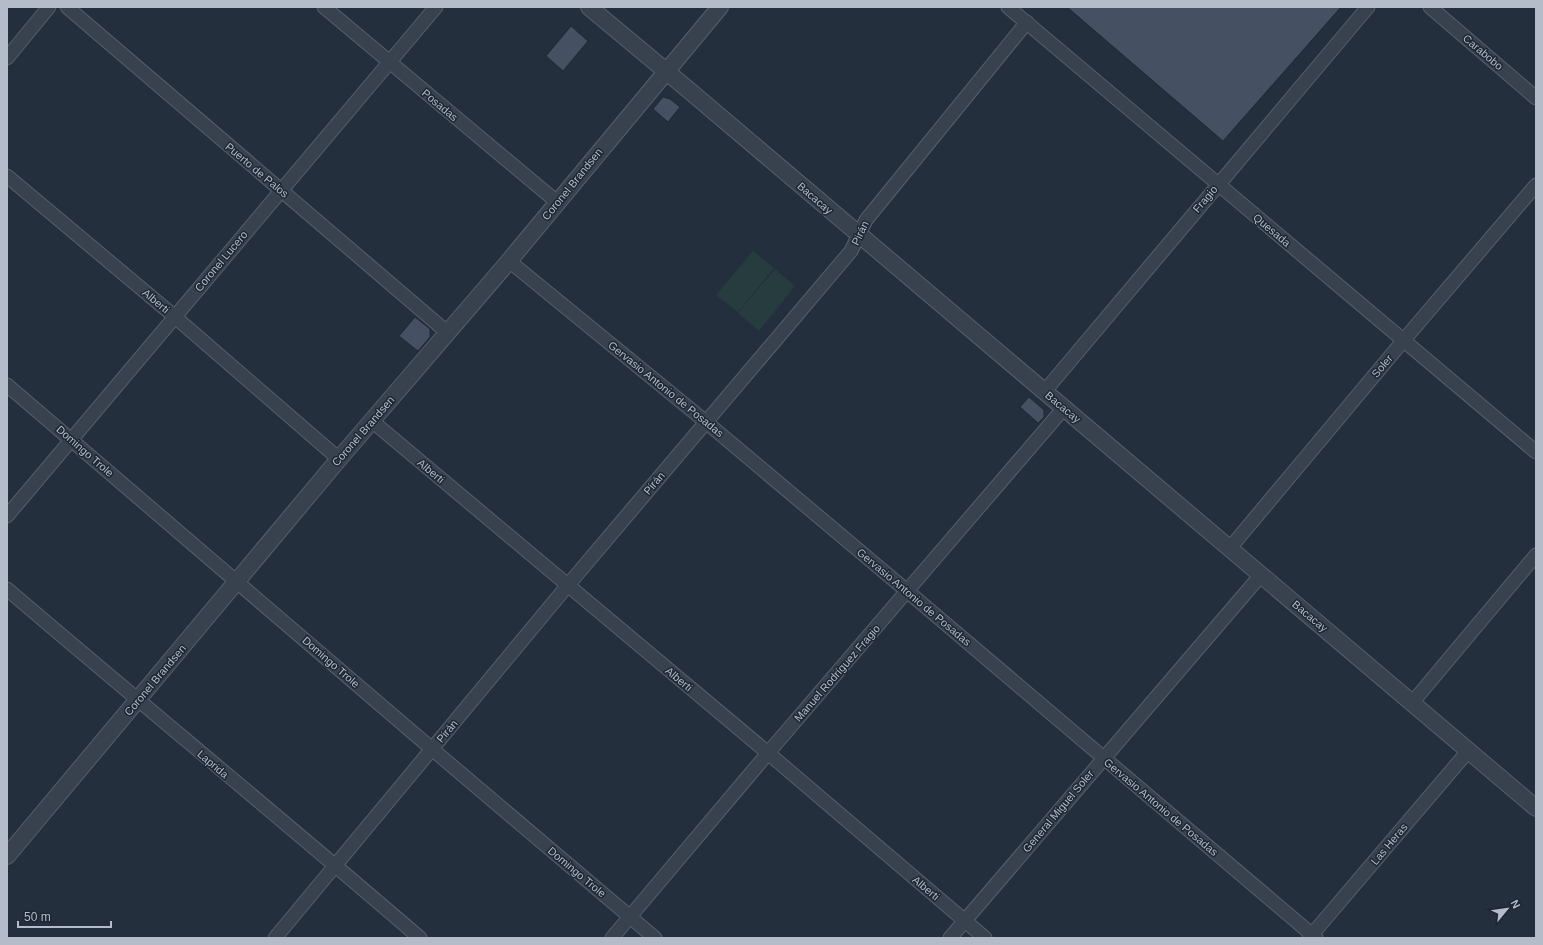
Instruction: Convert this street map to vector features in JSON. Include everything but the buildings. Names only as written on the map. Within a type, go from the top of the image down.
[{"type":"street","points":[[7,58],[49,7]]},
{"type":"street","name":"Puerto de Palos","points":[[67,7],[448,332]]},
{"type":"street","name":"Posadas","points":[[324,7],[558,202]]},
{"type":"street","name":"Coronel Lucero","points":[[7,516],[436,7]]},
{"type":"street","name":"Bacacay","points":[[589,7],[1536,808]]},
{"type":"street","name":"Coronel Brandsen","points":[[7,856],[339,459],[509,261],[665,71],[720,7]]},
{"type":"street","name":"Quesada","points":[[1008,7],[1536,452]]},
{"type":"street","name":"Fragio","points":[[1044,392],[1368,7]]},
{"type":"street","name":"Carabobo","points":[[1430,7],[1536,98]]},
{"type":"street","name":"Pirán","points":[[274,938],[568,585],[851,251],[866,220],[1026,22]]},
{"type":"street","name":"Alberti","points":[[7,176],[174,316],[339,459]]},
{"type":"street","name":"Soler","points":[[1230,548],[1536,185]]},
{"type":"street","name":"Gervasio Antonio de Posadas","points":[[509,261],[706,422],[908,591],[1312,937]]},
{"type":"street","name":"Domingo Trole","points":[[7,385],[655,938]]},
{"type":"street","name":"Manuel Rodríguez Fragio","points":[[612,938],[1064,408]]},
{"type":"street","name":"Alberti","points":[[372,422],[568,585],[985,938]]},
{"type":"street","points":[[1412,702],[1536,555]]},
{"type":"street","name":"General Miguel Soler","points":[[950,938],[1261,575]]},
{"type":"street","name":"Laprida","points":[[7,589],[137,701],[335,865],[420,938]]},
{"type":"street","name":"Las Heras","points":[[1312,937],[1468,750]]},
{"type":"green space","points":[[753,251],[774,268],[738,312],[716,295]]},
{"type":"green space","points":[[775,269],[795,286],[759,331],[738,313]]}]
